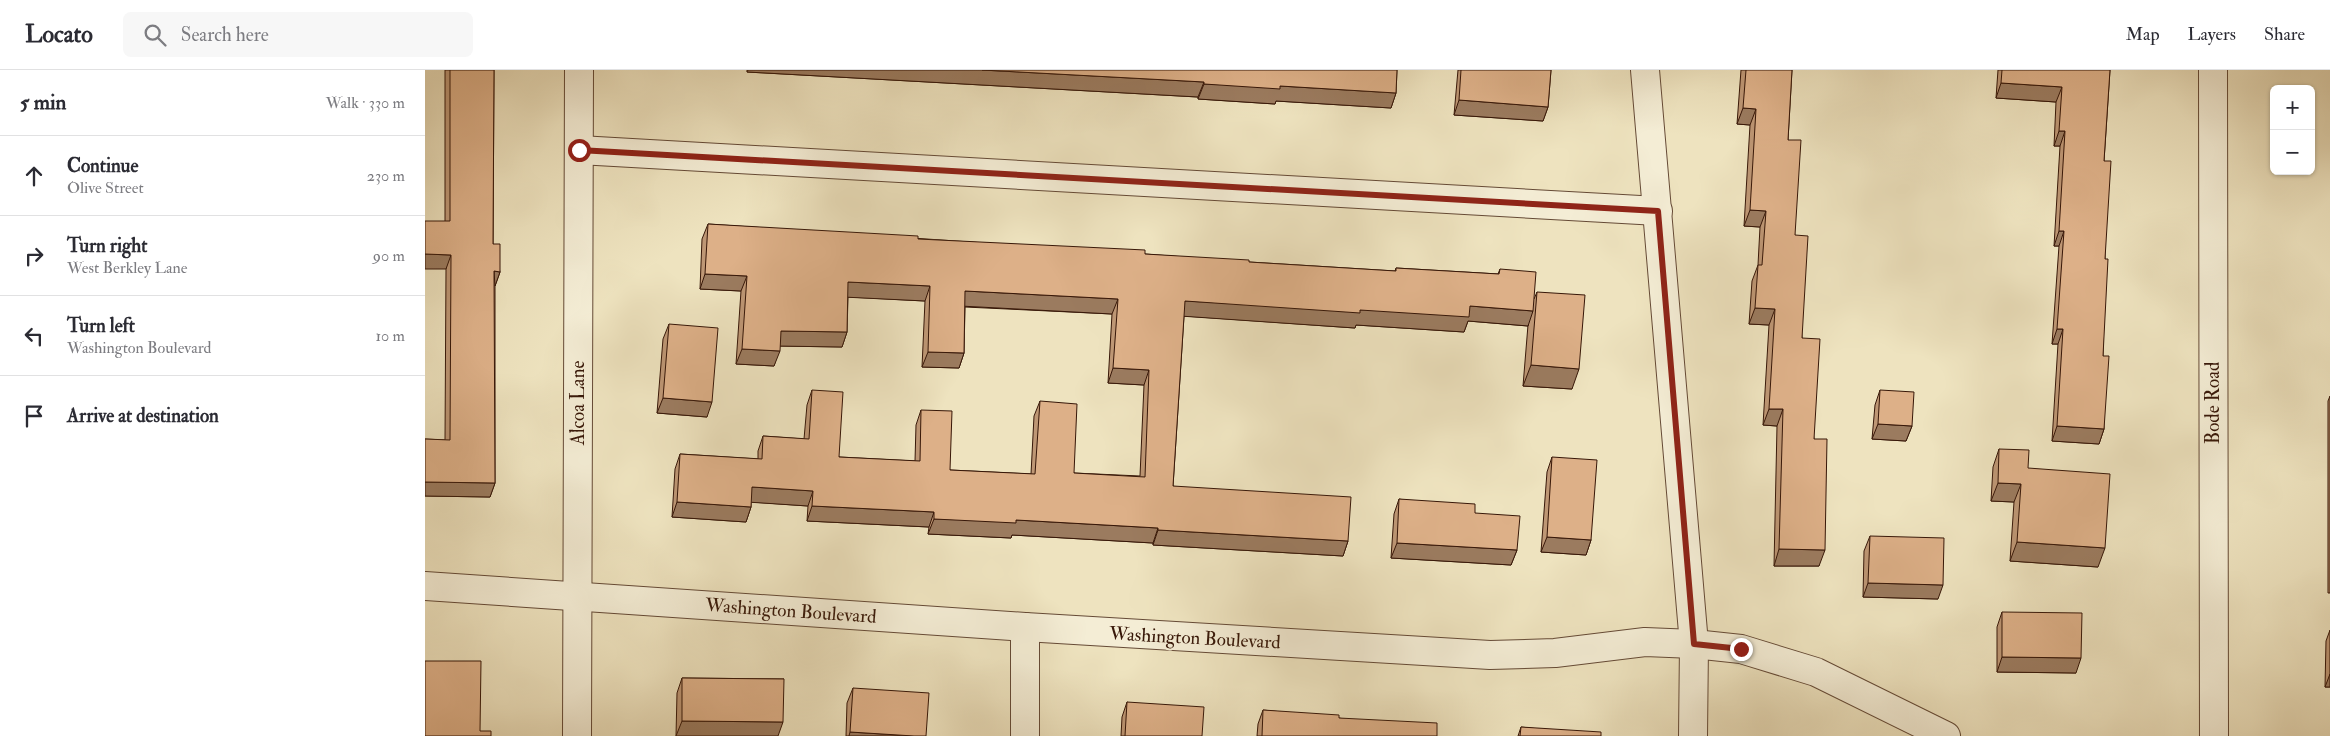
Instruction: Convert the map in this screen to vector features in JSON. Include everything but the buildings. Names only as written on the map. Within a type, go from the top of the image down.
[{"type":"street","name":"Alcoa Lane","points":[[577,736],[579,70]]},
{"type":"street","points":[[1645,70],[1694,644],[1693,736]]},
{"type":"street","name":"Bode Road","points":[[2213,70],[2214,736]]},
{"type":"street","points":[[579,150],[1658,211]]},
{"type":"street","name":"Washington Boulevard","points":[[425,586],[1025,627],[1490,656],[1555,653],[1645,642],[1694,644],[1741,649],[1816,672],[1946,736]]},
{"type":"street","points":[[1025,627],[1025,736]]},
{"type":"route","points":[[579,150],[1658,211],[1694,644],[1741,649]]}]
